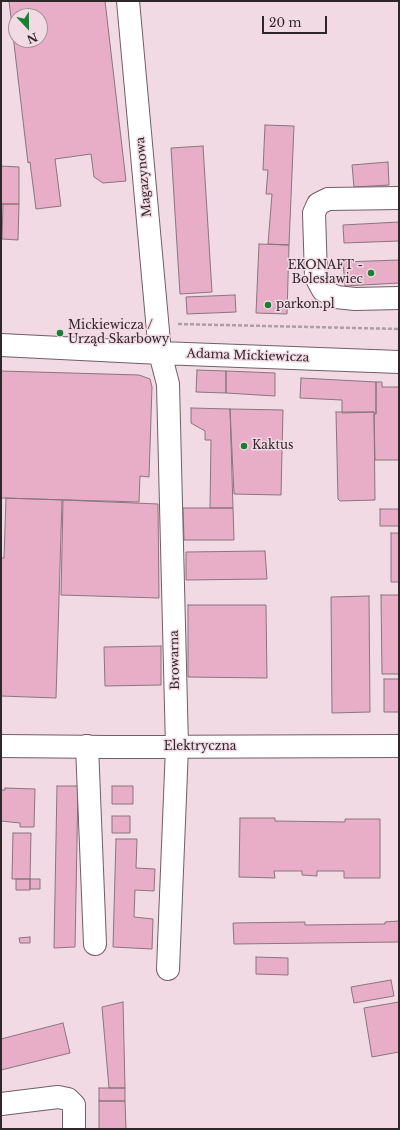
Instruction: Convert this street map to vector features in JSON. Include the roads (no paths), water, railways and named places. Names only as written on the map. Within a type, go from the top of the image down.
[{"type":"street","name":"Magazynowa","points":[[128,1],[160,353]]},
{"type":"street","points":[[399,198],[328,199],[318,204],[314,213],[316,277],[323,290],[336,297],[355,299],[399,298]]},
{"type":"street","name":"Adama Mickiewicza","points":[[1,345],[160,353],[399,362]]},
{"type":"street","name":"Browarna","points":[[160,353],[168,384],[177,747],[168,969]]},
{"type":"street","name":"Elektryczna","points":[[1,746],[399,746]]},
{"type":"street","points":[[87,746],[95,944]]},
{"type":"street","points":[[1,1104],[58,1097],[68,1099],[74,1105],[74,1129]]},
{"type":"place","name":"EKONAFT - Bolesławiec","points":[[371,273]]},
{"type":"place","name":"parkon.pl","points":[[268,305]]},
{"type":"place","name":"Mickiewicza / Urząd Skarbowy","points":[[60,333]]},
{"type":"place","name":"Kaktus","points":[[244,446]]}]
